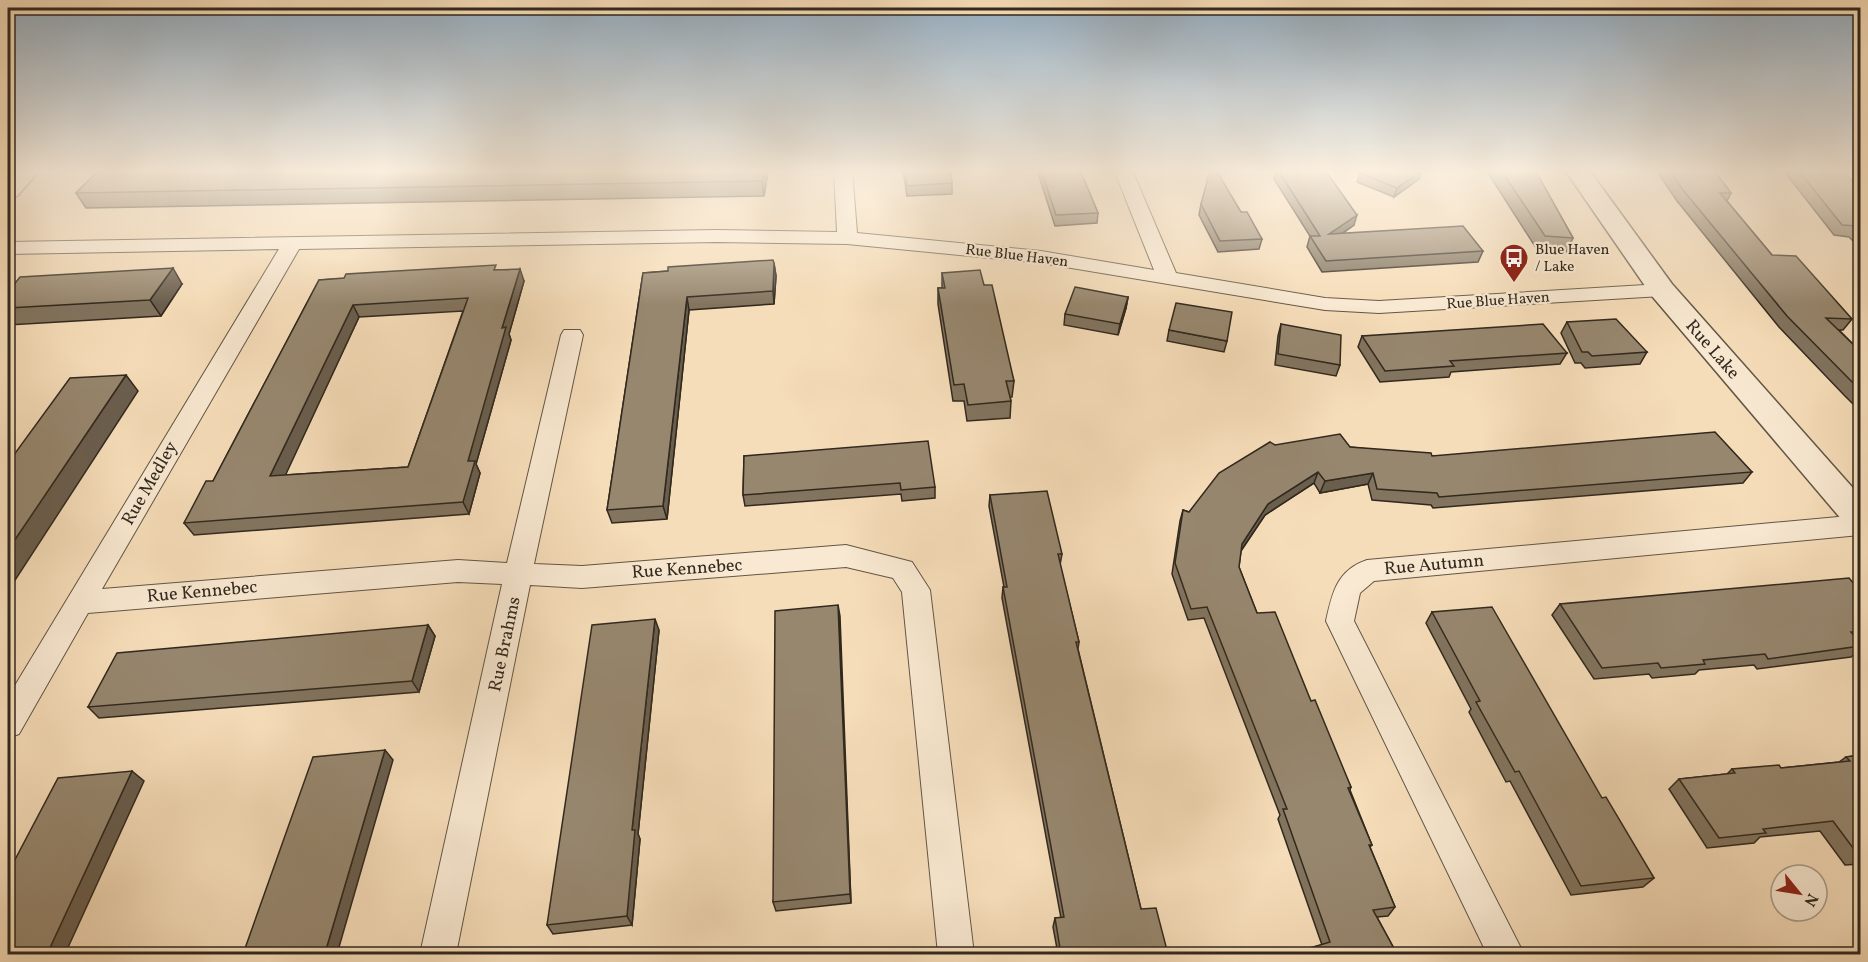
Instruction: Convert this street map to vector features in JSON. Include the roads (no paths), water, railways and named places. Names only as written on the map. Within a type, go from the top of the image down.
[{"type":"street","points":[[846,215],[848,238]]},
{"type":"street","points":[[1142,215],[1168,278]]},
{"type":"street","name":"Rue Lake","points":[[1609,215],[1662,290],[1860,518]]},
{"type":"street","name":"Rue Blue Haven","points":[[8,248],[717,236],[848,238],[1041,257],[1325,304],[1379,307],[1662,290]]},
{"type":"street","name":"Rue Medley","points":[[8,724],[250,312],[293,243]]},
{"type":"street","name":"Rue Brahms","points":[[438,954],[572,334]]},
{"type":"street","name":"Rue Autumn","points":[[1506,954],[1340,621],[1347,588],[1366,571],[1860,525]]},
{"type":"street","name":"Rue Kennebec","points":[[80,602],[458,571],[582,577],[846,556],[902,570],[916,591],[956,954]]},
{"type":"place","name":"Blue Haven / Lake","points":[[1514,284]]}]
